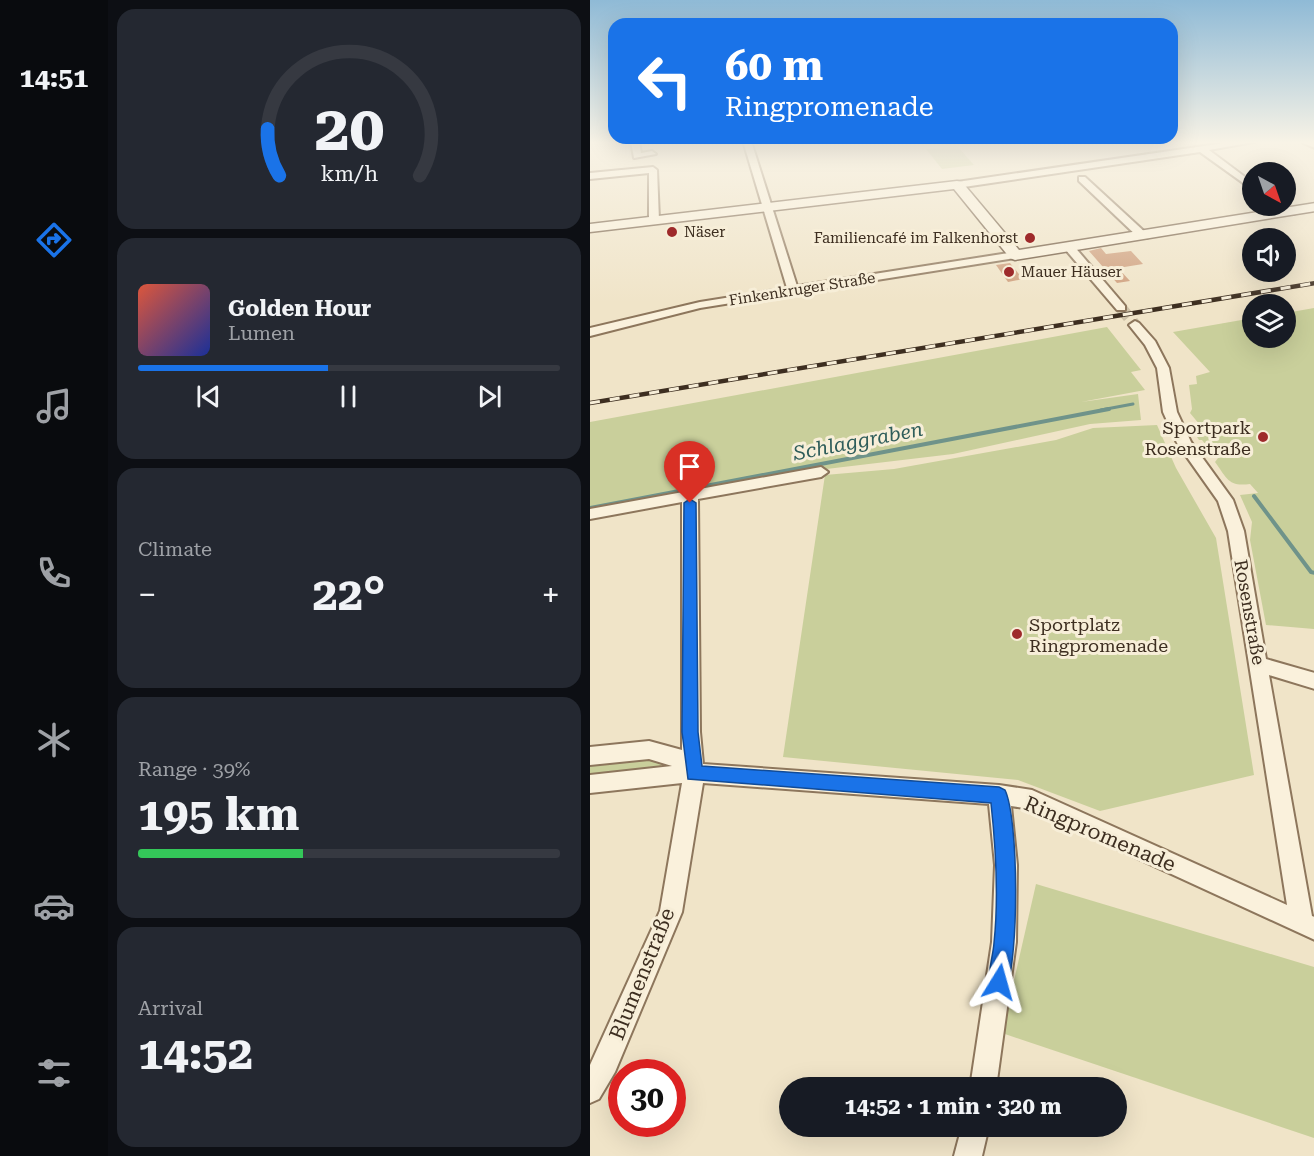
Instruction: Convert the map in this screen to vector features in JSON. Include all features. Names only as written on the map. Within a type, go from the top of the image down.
[{"type":"street","points":[[653,195],[654,220]]},
{"type":"street","points":[[765,195],[794,290]]},
{"type":"street","points":[[590,228],[872,195]]},
{"type":"street","points":[[965,195],[1015,255]]},
{"type":"street","points":[[1099,195],[1143,236]]},
{"type":"street","name":"Finkenkruger Straße","points":[[1296,208],[1314,207]]},
{"type":"street","name":"Finkenkruger Straße","points":[[590,332],[700,305],[1143,236],[1248,216]]},
{"type":"street","points":[[1069,247],[1121,308]]},
{"type":"street","name":"Rosenstraße","points":[[1135,325],[1151,344],[1163,368],[1170,412],[1184,443],[1225,500],[1236,531],[1308,927]]},
{"type":"street","points":[[590,514],[690,500],[821,472]]},
{"type":"street","name":"Blumenstraße","points":[[590,1089],[605,1063],[671,912],[694,773],[690,732],[690,500]]},
{"type":"street","points":[[1259,664],[1314,681]]},
{"type":"street","points":[[590,756],[648,750],[676,757],[694,773]]},
{"type":"street","name":"Ringpromenade","points":[[590,784],[694,773],[999,795],[1032,800],[1308,927]]},
{"type":"street","points":[[985,1077],[1004,942],[1006,865],[999,795]]},
{"type":"street","points":[[968,1156],[973,1137]]},
{"type":"green space","name":"Sportpark Rosenstraße","points":[[1315,308],[1314,629],[1266,625],[1250,540],[1252,522],[1240,495],[1258,493],[1250,484],[1232,483],[1215,462],[1226,455],[1224,453],[1211,456],[1204,447],[1207,446],[1199,440],[1189,425],[1200,425],[1190,413],[1192,409],[1189,385],[1197,384],[1196,376],[1210,372],[1173,332],[1242,320],[1242,348],[1296,348],[1296,311]]},
{"type":"green space","points":[[1107,327],[1141,370],[1131,372],[1145,390],[1081,402],[1138,394],[1141,420],[1090,424],[953,454],[818,470],[590,513],[590,422]]},
{"type":"green space","name":"Sportplatz Ringpromenade","points":[[1157,425],[1176,468],[1216,538],[1254,775],[1100,811],[1018,780],[783,757],[825,475],[894,469],[1056,440],[1093,428]]},
{"type":"green space","points":[[641,757],[664,761],[669,765],[665,770],[590,778],[590,762]]},
{"type":"green space","points":[[1036,884],[1314,967],[1314,1138],[1002,1033]]},
{"type":"building","points":[[1101,248],[1106,254],[1131,251],[1143,264],[1118,268],[1130,281],[1117,283],[1089,251]]},
{"type":"building","name":"Mauer Häuser","points":[[1010,263],[1023,279],[1008,282],[996,265]]},
{"type":"waterway","name":"Schlaggraben","points":[[1101,410],[1133,404]]},
{"type":"waterway","name":"Schlaggraben","points":[[590,508],[1109,409]]},
{"type":"waterway","name":"Schlaggraben","points":[[1254,496],[1311,572],[1315,573]]},
{"type":"tunnel","points":[[1121,308],[1135,325]]},
{"type":"railway","points":[[590,403],[1315,283]]},
{"type":"place","name":"Näser","points":[[672,232]]},
{"type":"place","name":"Familiencafé im Falkenhorst","points":[[1030,238]]},
{"type":"place","name":"Mauer Häuser","points":[[1009,272]]},
{"type":"place","name":"Sportpark Rosenstraße","points":[[1263,437]]},
{"type":"place","name":"Sportplatz Ringpromenade","points":[[1017,634]]},
{"type":"route","points":[[690,503],[690,732],[694,773],[779,781],[999,795],[1006,865],[1004,942],[999,982]]}]
